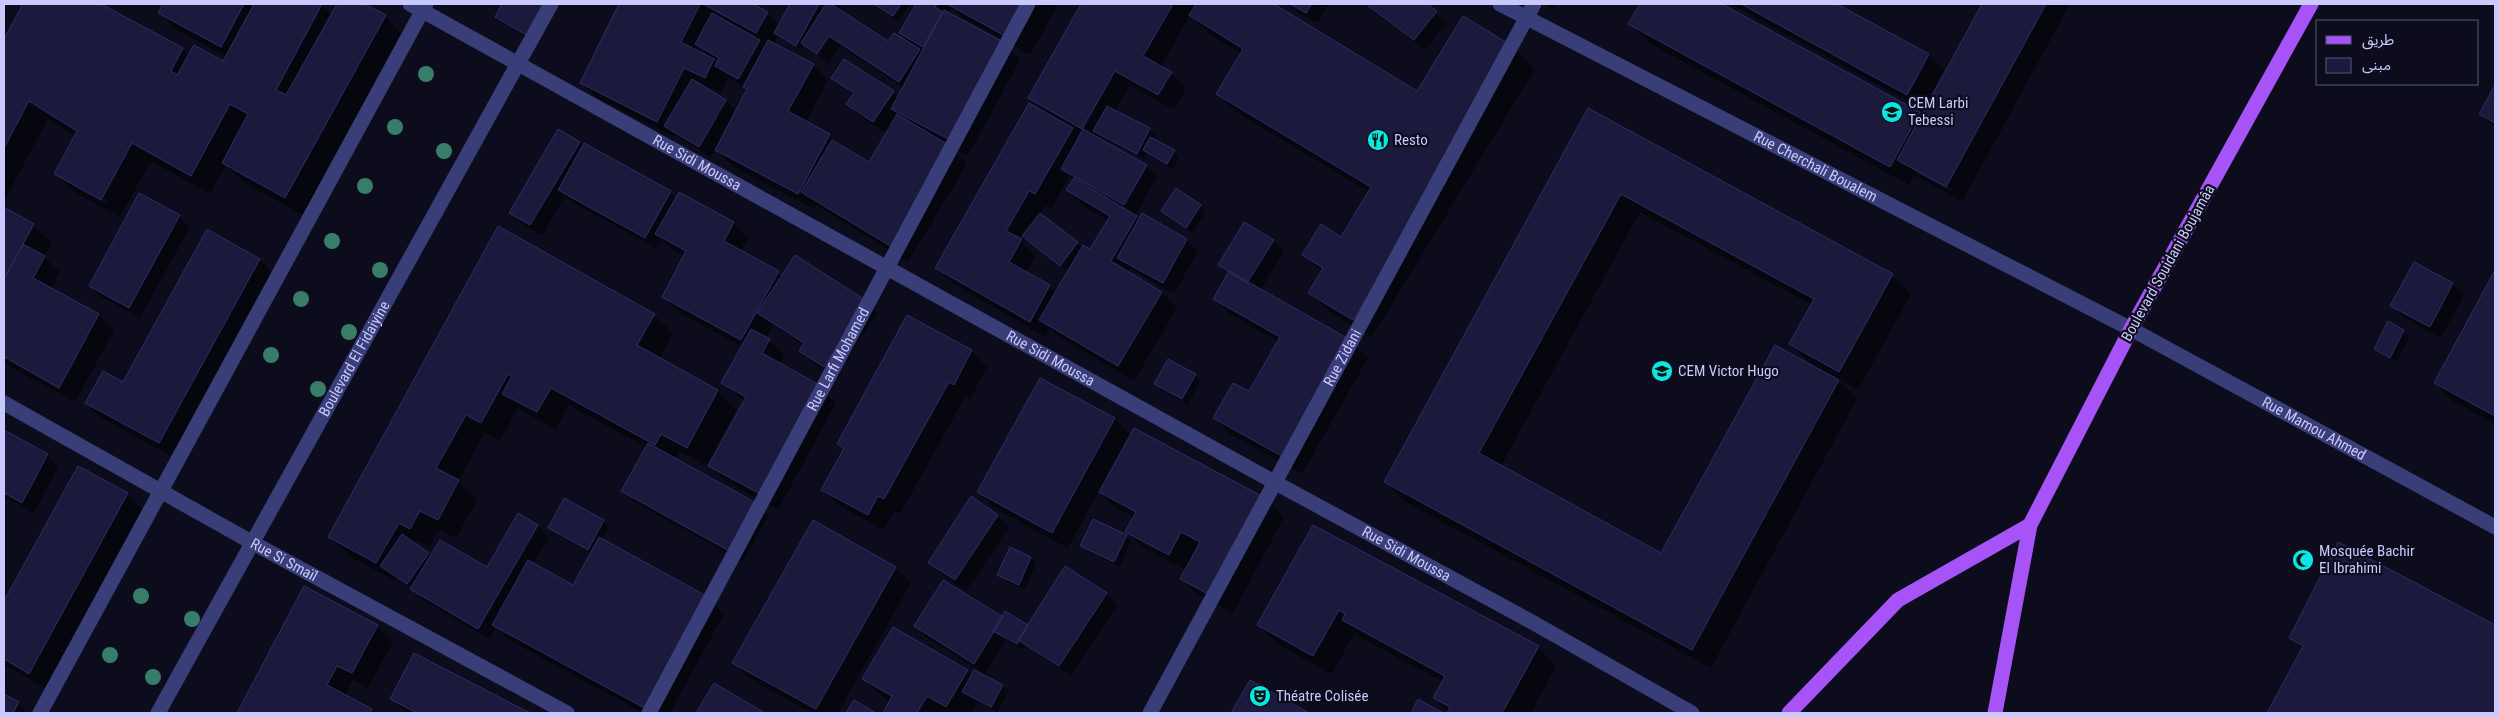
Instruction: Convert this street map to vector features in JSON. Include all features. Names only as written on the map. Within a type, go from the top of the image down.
[{"type":"main road","name":"Boulevard Souidani Boujamâa","points":[[1995,713],[2030,525],[2131,329],[2311,4]]},
{"type":"main road","points":[[1789,713],[1898,600],[2030,525]]},
{"type":"street","name":"Boulevard El Fidaiyine","points":[[158,713],[550,4]]},
{"type":"street","name":"Rue Larfi Mohamed","points":[[649,713],[885,267],[1028,4]]},
{"type":"street","name":"Rue Cherchali Boualem","points":[[1500,4],[2131,329]]},
{"type":"street","name":"Rue Zidani","points":[[1150,713],[1534,4]]},
{"type":"street","name":"Rue Sidi Moussa","points":[[419,6],[517,65],[1532,622],[1692,713]]},
{"type":"street","points":[[40,713],[162,492],[419,6]]},
{"type":"street","name":"Rue Mamou Ahmed","points":[[2131,329],[2495,527]]},
{"type":"street","name":"Rue Si Smaïl","points":[[4,403],[253,543],[567,713]]},
{"type":"building","points":[[23,4],[101,4],[183,48],[171,71],[177,75],[194,45],[223,61],[254,4],[322,4],[276,90],[286,95],[337,4],[364,4],[386,15],[285,198],[222,163],[248,114],[230,104],[191,176],[132,143],[101,200],[54,174],[77,131],[29,101],[4,148],[4,39]]},
{"type":"building","points":[[163,4],[244,4],[221,47],[158,13]]},
{"type":"building","points":[[502,4],[546,4],[528,36],[495,17]]},
{"type":"building","points":[[619,4],[700,4],[681,42],[714,59],[705,78],[684,68],[657,122],[580,83]]},
{"type":"building","points":[[703,4],[753,4],[768,12],[756,33]]},
{"type":"building","points":[[790,4],[819,4],[796,46],[774,33]]},
{"type":"building","points":[[826,4],[831,4],[888,41],[894,33],[920,49],[899,82],[829,36],[817,54],[801,43]]},
{"type":"building","points":[[874,4],[901,4],[893,16]]},
{"type":"building","points":[[916,4],[937,4],[935,7],[943,12],[923,47],[899,33]]},
{"type":"building","points":[[947,4],[1035,4],[1014,41]]},
{"type":"building","points":[[1081,4],[1173,4],[1143,56],[1172,72],[1158,95],[1115,71],[1082,129],[1028,98]]},
{"type":"building","name":"Resto","points":[[1196,4],[1274,4],[1417,91],[1463,16],[1517,49],[1353,320],[1308,293],[1323,268],[1302,255],[1321,224],[1341,237],[1371,187],[1216,94],[1243,49],[1189,15]]},
{"type":"building","points":[[1290,4],[1312,4],[1306,13]]},
{"type":"building","points":[[1366,4],[1427,4],[1437,11],[1414,40]]},
{"type":"building","points":[[1640,4],[1722,4],[1920,112],[1890,167],[1628,24]]},
{"type":"building","points":[[1741,4],[1837,4],[1929,54],[1907,95]]},
{"type":"building","points":[[1982,4],[2046,4],[1946,187],[1897,160]]},
{"type":"building","points":[[944,10],[1005,43],[952,141],[891,109]]},
{"type":"building","points":[[712,13],[760,40],[738,79],[715,66],[719,58],[695,44]]},
{"type":"building","points":[[768,40],[814,64],[788,111],[830,134],[798,194],[715,150],[747,89],[743,87]]},
{"type":"building","points":[[844,59],[894,91],[873,122],[846,104],[854,93],[831,78]]},
{"type":"building","points":[[692,79],[726,100],[699,147],[664,126]]},
{"type":"building","points":[[2495,85],[2495,123],[2479,114]]},
{"type":"building","points":[[1029,103],[1073,128],[1035,194],[1029,191],[1006,231],[1022,239],[1009,262],[1050,285],[1030,322],[935,268]]},
{"type":"building","points":[[1107,106],[1150,128],[1137,154],[1093,131]]},
{"type":"building","points":[[1588,108],[1893,274],[1839,372],[1789,344],[1814,299],[1621,194],[1479,453],[1661,553],[1775,345],[1839,380],[1692,650],[1384,482]]},
{"type":"building","points":[[897,114],[952,147],[892,247],[801,192],[832,140],[869,162]]},
{"type":"building","points":[[558,129],[580,142],[530,225],[509,213]]},
{"type":"building","points":[[1083,129],[1147,165],[1124,205],[1061,169]]},
{"type":"building","points":[[1150,137],[1175,150],[1167,164],[1143,150]]},
{"type":"building","points":[[584,143],[671,191],[645,238],[558,190]]},
{"type":"building","points":[[1074,178],[1137,216],[1111,261],[1162,292],[1118,366],[1039,320],[1083,245],[1090,249],[1110,216],[1066,190]]},
{"type":"building","points":[[1176,188],[1201,205],[1186,228],[1161,211]]},
{"type":"building","points":[[679,192],[734,222],[724,241],[779,271],[741,340],[662,297],[686,251],[655,234]]},
{"type":"building","points":[[139,193],[180,215],[129,308],[89,286]]},
{"type":"building","points":[[4,207],[34,224],[4,279]]},
{"type":"building","points":[[1040,213],[1078,242],[1060,266],[1022,236]]},
{"type":"building","points":[[1142,213],[1187,239],[1163,283],[1117,258]]},
{"type":"building","points":[[1244,222],[1274,240],[1247,283],[1218,265]]},
{"type":"building","points":[[498,226],[655,314],[637,345],[718,390],[687,448],[661,434],[655,445],[551,388],[537,412],[502,394],[512,376],[508,374],[481,423],[466,415],[436,468],[459,480],[438,520],[420,511],[410,529],[399,523],[376,563],[328,537]]},
{"type":"building","points":[[207,229],[260,259],[159,443],[85,403],[103,371],[123,382]]},
{"type":"building","points":[[23,244],[45,256],[33,278],[99,314],[59,388],[4,357],[4,279]]},
{"type":"building","points":[[795,255],[867,301],[824,367],[799,351],[804,343],[757,313]]},
{"type":"building","points":[[2414,262],[2453,283],[2430,327],[2390,306]]},
{"type":"building","points":[[2495,270],[2495,416],[2434,383]]},
{"type":"building","points":[[1229,271],[1354,342],[1287,459],[1213,418],[1233,383],[1249,391],[1280,337],[1213,299]]},
{"type":"building","points":[[907,315],[972,350],[954,385],[949,382],[884,499],[878,496],[868,515],[821,490],[844,448],[837,444]]},
{"type":"building","points":[[2388,321],[2404,330],[2390,358],[2374,349]]},
{"type":"building","points":[[751,329],[770,339],[762,353],[821,386],[762,495],[708,466],[746,397],[721,383]]},
{"type":"building","points":[[1168,359],[1196,374],[1182,399],[1154,384]]},
{"type":"building","points":[[1040,378],[1115,418],[1052,533],[977,492]]},
{"type":"building","points":[[1134,428],[1269,500],[1217,599],[1180,579],[1200,542],[1181,532],[1169,555],[1125,532],[1136,512],[1099,492]]},
{"type":"building","points":[[4,430],[48,454],[22,503],[4,493]]},
{"type":"building","points":[[648,443],[758,504],[731,552],[621,491]]},
{"type":"building","points":[[78,466],[128,493],[29,674],[4,659],[4,601]]},
{"type":"building","points":[[971,496],[998,515],[955,580],[928,563]]},
{"type":"building","points":[[564,498],[604,520],[588,550],[548,528]]},
{"type":"building","points":[[518,513],[538,525],[478,629],[410,589],[440,540],[487,567]]},
{"type":"building","points":[[1093,519],[1127,535],[1114,562],[1080,546]]},
{"type":"building","points":[[813,520],[896,567],[816,709],[732,663]]},
{"type":"building","points":[[1313,525],[1539,646],[1502,713],[1447,713],[1450,707],[1433,698],[1445,676],[1342,620],[1345,614],[1339,610],[1313,656],[1257,625]]},
{"type":"building","points":[[402,534],[429,553],[407,584],[380,566]]},
{"type":"building","points":[[599,537],[710,598],[648,710],[492,625],[528,560],[573,585]]},
{"type":"building","points":[[2338,542],[2495,625],[2495,713],[2267,713],[2303,646],[2289,638]]},
{"type":"building","points":[[1010,547],[1031,557],[1019,585],[997,575]]},
{"type":"building","points":[[1065,566],[1107,593],[1059,666],[1018,640]]},
{"type":"building","points":[[943,580],[1003,617],[974,664],[914,626]]},
{"type":"building","points":[[304,586],[378,625],[352,673],[337,666],[327,685],[372,709],[370,713],[237,713]]},
{"type":"building","points":[[1005,611],[1028,625],[1017,644],[993,631]]},
{"type":"building","points":[[893,627],[968,670],[946,707],[927,696],[917,713],[883,713],[892,696],[862,679]]},
{"type":"building","points":[[414,653],[530,713],[417,713],[390,699]]},
{"type":"building","points":[[974,670],[1003,685],[991,707],[962,692]]},
{"type":"building","name":"Théatre Colisée","points":[[1250,680],[1309,713],[1231,713]]},
{"type":"building","points":[[714,683],[765,713],[696,713]]},
{"type":"building","points":[[4,694],[19,702],[13,713],[4,713]]},
{"type":"building","points":[[1418,699],[1443,713],[1411,713]]},
{"type":"building","points":[[854,700],[876,713],[846,713]]},
{"type":"place","name":"CEM Larbi Tebessi","points":[[1892,112]]},
{"type":"place","name":"Resto","points":[[1378,140]]},
{"type":"place","name":"CEM Victor Hugo","points":[[1662,371]]},
{"type":"place","name":"Mosquée Bachir El Ibrahimi","points":[[2303,560]]},
{"type":"place","name":"Théatre Colisée","points":[[1260,696]]}]
